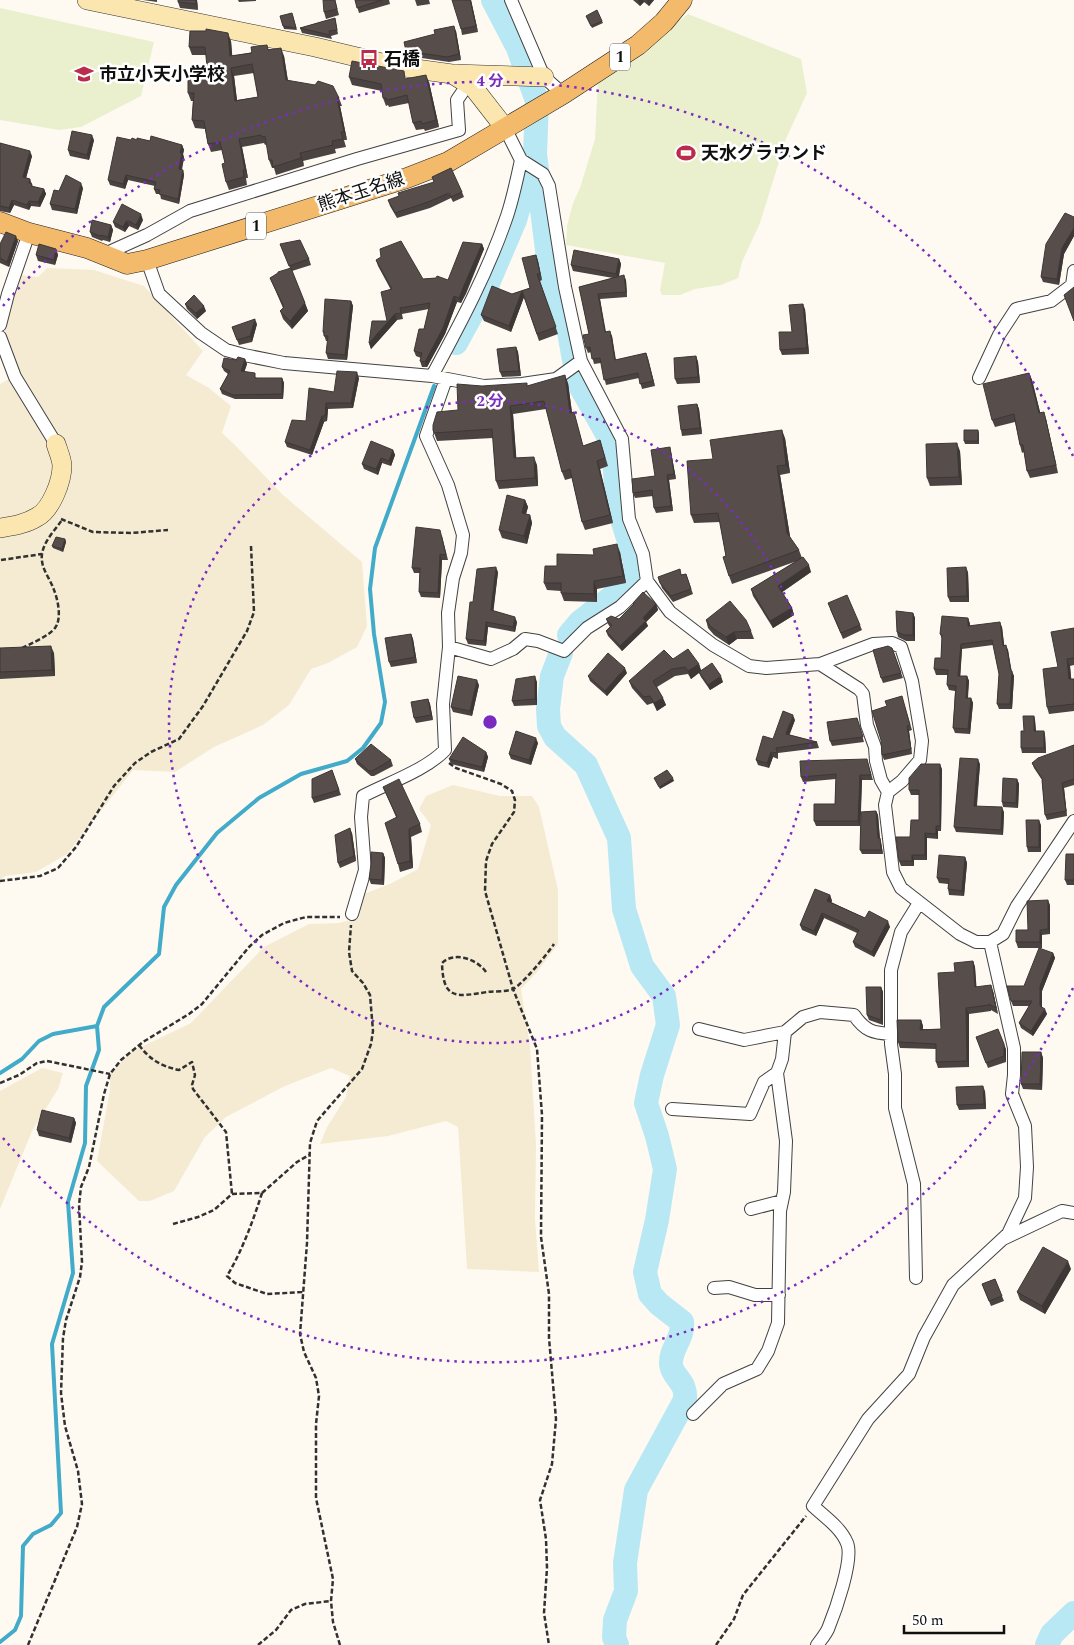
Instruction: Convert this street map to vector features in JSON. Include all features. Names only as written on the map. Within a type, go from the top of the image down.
[{"type":"main road","name":"熊本玉名線","points":[[0,222],[29,234],[87,248],[127,264],[147,260],[407,178],[448,162],[556,98],[638,45],[664,22],[682,0]]},
{"type":"street","points":[[87,0],[316,46],[416,70],[513,77],[539,76]]},
{"type":"street","points":[[511,0],[539,76],[556,98]]},
{"type":"street","points":[[452,74],[473,87],[505,128],[523,162],[543,174],[549,186],[576,365],[622,439],[629,519],[643,554],[647,581],[670,612],[713,645],[749,666],[766,668],[820,664],[873,644],[892,643],[901,647],[912,681],[922,741],[920,760],[902,781],[888,792],[885,805],[893,872],[901,888],[960,934],[976,942],[990,942],[1003,934],[1017,906],[1074,821]]},
{"type":"street","points":[[105,254],[147,235],[190,211],[357,159],[459,130],[458,100],[468,84]]},
{"type":"street","points":[[432,376],[464,318],[487,266],[508,215],[523,162]]},
{"type":"street","points":[[0,325],[8,294],[29,234]]},
{"type":"street","points":[[147,260],[159,294],[202,333],[226,350],[244,356],[284,363],[432,376],[484,386],[522,384],[556,379],[576,365]]},
{"type":"street","points":[[979,378],[999,335],[1016,309],[1050,301],[1072,284],[1074,271]]},
{"type":"street","points":[[0,337],[15,377],[56,444],[62,469],[55,495],[54,516],[37,518],[0,528]]},
{"type":"street","points":[[352,914],[365,870],[361,818],[363,796],[418,768],[439,756],[445,750],[443,704],[449,648],[448,614],[453,578],[461,553],[463,535],[448,485],[426,436],[446,378]]},
{"type":"street","points":[[449,648],[491,659],[513,649],[526,639],[538,641],[564,651],[587,628],[620,606],[647,581]]},
{"type":"street","points":[[820,664],[860,689],[863,694],[867,725],[875,747],[876,761],[881,780],[888,792]]},
{"type":"street","points":[[916,1278],[914,1184],[896,1108],[895,1074],[891,1044],[891,970],[901,932],[919,903]]},
{"type":"street","points":[[817,1645],[827,1631],[846,1574],[849,1550],[841,1532],[813,1506],[868,1419],[909,1374],[924,1337],[953,1285],[1005,1238],[1025,1198],[1027,1167],[1025,1126],[1012,1094],[1014,1048],[990,942]]},
{"type":"street","points":[[699,1029],[744,1040],[785,1032],[803,1017],[820,1012],[854,1015],[861,1025],[874,1033],[892,1034]]},
{"type":"street","points":[[693,1414],[723,1384],[757,1369],[768,1350],[778,1323],[780,1211],[786,1142],[777,1073],[782,1059],[785,1032]]},
{"type":"street","points":[[672,1109],[750,1114],[764,1082],[777,1073]]},
{"type":"street","points":[[751,1209],[782,1201]]},
{"type":"street","points":[[1005,1238],[1062,1211],[1074,1213]]},
{"type":"street","points":[[714,1288],[729,1287],[755,1295],[779,1295]]},
{"type":"path","points":[[16,649],[56,628],[58,606],[54,590],[46,575],[42,554],[54,516],[93,532],[131,533],[168,530]]},
{"type":"path","points":[[0,882],[40,876],[58,868],[76,847],[114,786],[135,763],[151,752],[179,739],[203,706],[247,631],[254,612],[251,546]]},
{"type":"path","points":[[0,560],[42,554]]},
{"type":"path","points":[[439,756],[456,768],[501,784],[512,791],[515,800],[514,812],[492,844],[486,861],[485,890],[513,989],[537,1049],[542,1115],[541,1237],[549,1294],[549,1338],[556,1419],[552,1464],[540,1500],[546,1539],[547,1568],[544,1613],[549,1645]]},
{"type":"path","points":[[28,1645],[77,1528],[82,1504],[78,1471],[64,1426],[61,1393],[63,1338],[66,1320],[80,1277],[82,1262],[79,1204],[81,1187],[89,1167],[110,1074],[121,1060],[140,1045],[202,1004],[262,934],[284,922],[306,917],[344,917],[352,914],[349,952],[352,971],[363,983],[370,995],[371,1044],[362,1069],[317,1121],[310,1143],[308,1243],[300,1334],[304,1352],[316,1378],[319,1396],[316,1424],[316,1498],[333,1579],[330,1601],[333,1622],[340,1645]]},
{"type":"path","points":[[486,972],[476,962],[454,956],[447,958],[442,963],[442,972],[447,989],[454,995],[463,996],[513,989],[521,983],[554,944]]},
{"type":"path","points":[[140,1045],[151,1059],[168,1068],[179,1070],[192,1062],[195,1075],[192,1085],[193,1089],[226,1132],[232,1194],[227,1201],[214,1210],[173,1224]]},
{"type":"path","points":[[0,1083],[47,1061],[81,1066],[110,1074]]},
{"type":"path","points":[[303,1292],[267,1294],[235,1283],[227,1276],[252,1224],[262,1194],[297,1162],[309,1156]]},
{"type":"path","points":[[232,1194],[262,1194]]},
{"type":"path","points":[[716,1645],[734,1619],[743,1595],[813,1506]]},
{"type":"path","points":[[258,1645],[276,1630],[291,1610],[305,1604],[330,1601]]},
{"type":"shaded area","points":[[47,268],[94,270],[144,286],[203,351],[186,375],[209,388],[231,406],[222,433],[283,495],[362,562],[367,626],[357,647],[328,663],[311,669],[289,705],[263,725],[214,747],[175,772],[133,770],[67,854],[36,872],[5,876],[0,880],[0,384],[20,373],[4,329],[21,275],[38,277]]},
{"type":"shaded area","points":[[453,785],[500,796],[532,796],[539,807],[558,890],[558,944],[537,972],[521,989],[530,1046],[536,1145],[535,1219],[539,1272],[467,1269],[458,1127],[446,1121],[388,1136],[320,1144],[327,1127],[346,1097],[350,1076],[331,1068],[285,1086],[226,1117],[205,1137],[174,1191],[150,1201],[139,1201],[97,1161],[110,1090],[110,1074],[131,1052],[191,1023],[264,947],[309,924],[339,923],[359,918],[364,894],[392,883],[418,869],[431,825],[419,809],[426,796]]},
{"type":"shaded area","points":[[42,1068],[63,1073],[58,1089],[32,1131],[0,1209],[0,1091]]},
{"type":"green space","name":"市立小天小学校","points":[[0,8],[154,42],[141,96],[81,127],[59,130],[0,120]]},
{"type":"green space","name":"天水グラウンド","points":[[688,14],[801,59],[807,93],[786,139],[760,223],[742,262],[738,278],[721,285],[695,289],[680,295],[662,295],[660,290],[665,263],[566,245],[567,226],[595,139],[598,80]]},
{"type":"building","points":[[178,0],[196,0],[196,4],[178,2]]},
{"type":"building","points":[[323,0],[335,0],[337,9],[324,12]]},
{"type":"building","points":[[355,0],[382,0],[357,8]]},
{"type":"building","points":[[452,0],[470,0],[476,26],[461,29]]},
{"type":"building","points":[[597,10],[602,21],[591,26],[586,16]]},
{"type":"building","points":[[292,13],[296,28],[283,26],[280,16]]},
{"type":"building","points":[[335,18],[337,30],[329,31],[330,35],[300,28]]},
{"type":"building","points":[[454,26],[459,54],[447,57],[406,51],[404,42],[435,34],[434,30]]},
{"type":"building","points":[[206,29],[228,33],[230,56],[252,53],[251,47],[267,45],[268,50],[281,48],[286,80],[315,85],[318,81],[333,86],[339,98],[337,98],[344,132],[341,132],[343,139],[332,141],[333,145],[300,153],[301,158],[273,167],[272,160],[269,160],[265,136],[239,139],[245,170],[243,170],[244,177],[226,182],[222,164],[225,163],[220,142],[208,144],[204,121],[192,120],[194,93],[188,93],[188,72],[205,72],[205,66],[207,66],[205,47],[189,47],[190,31],[206,31]],"holes":[[[252,64],[258,97],[235,101],[231,68]]]},
{"type":"building","points":[[352,61],[404,71],[405,79],[426,75],[436,120],[422,124],[421,121],[413,123],[407,95],[387,100],[383,98],[381,84],[349,77]]},
{"type":"building","points":[[72,131],[92,135],[87,155],[68,150]]},
{"type":"building","points":[[151,136],[182,145],[179,169],[183,170],[178,199],[159,194],[160,190],[154,189],[156,182],[126,175],[123,184],[108,180],[117,137],[150,141]]},
{"type":"building","points":[[0,143],[30,151],[23,177],[30,179],[29,183],[32,184],[31,186],[44,189],[38,202],[29,201],[27,205],[12,200],[9,208],[0,206]]},
{"type":"building","points":[[451,168],[462,192],[451,197],[449,193],[395,213],[388,200],[399,196],[398,193],[434,182],[432,177]]},
{"type":"building","points":[[66,175],[81,183],[75,209],[50,204],[54,190],[59,191]]},
{"type":"building","points":[[122,204],[141,214],[136,225],[127,220],[123,227],[113,222]]},
{"type":"building","points":[[1065,213],[1074,217],[1074,228],[1062,248],[1057,279],[1041,277],[1046,244]]},
{"type":"building","points":[[92,220],[111,225],[108,237],[90,232]]},
{"type":"building","points":[[6,232],[16,236],[7,262],[0,258],[0,244]]},
{"type":"building","points":[[300,240],[309,259],[289,266],[280,244]]},
{"type":"building","points":[[401,241],[423,279],[436,278],[437,276],[448,280],[463,242],[482,244],[459,298],[454,296],[443,328],[425,362],[420,361],[422,353],[414,351],[419,329],[424,329],[430,303],[400,308],[401,313],[395,314],[369,343],[372,321],[387,321],[381,292],[392,289],[376,260],[381,257],[380,249]]},
{"type":"building","points":[[39,244],[56,249],[54,260],[36,255]]},
{"type":"building","points":[[574,250],[619,259],[616,274],[571,265]]},
{"type":"building","points":[[536,255],[540,274],[537,274],[556,327],[537,334],[522,291],[509,326],[481,315],[492,286],[512,294],[530,288],[522,258]]},
{"type":"building","points":[[291,268],[305,303],[290,321],[280,311],[284,307],[270,278],[278,272]]},
{"type":"building","points":[[624,275],[626,292],[598,294],[605,332],[610,331],[615,360],[646,353],[653,381],[640,384],[638,373],[604,380],[600,358],[592,359],[590,347],[586,348],[583,335],[589,334],[579,287]]},
{"type":"building","points":[[1074,287],[1074,321],[1064,295]]},
{"type":"building","points":[[194,295],[204,306],[196,313],[185,304]]},
{"type":"building","points":[[325,299],[351,301],[345,355],[326,353],[328,336],[324,336],[323,332]]},
{"type":"building","points":[[803,304],[807,348],[780,350],[779,332],[792,332],[789,305]]},
{"type":"building","points":[[255,319],[250,336],[237,340],[232,327]]},
{"type":"building","points":[[516,347],[519,371],[500,372],[497,349]]},
{"type":"building","points":[[696,356],[698,377],[675,379],[674,358]]},
{"type":"building","points":[[238,357],[245,359],[241,371],[255,373],[255,378],[282,378],[282,394],[233,395],[220,389],[230,371],[222,367],[224,358],[236,360]]},
{"type":"building","points":[[337,371],[357,372],[351,403],[326,403],[325,416],[322,416],[310,450],[285,442],[292,420],[306,421],[309,388],[334,392]]},
{"type":"building","points":[[1029,373],[1039,413],[1044,412],[1056,465],[1027,471],[1023,445],[1020,445],[1014,414],[992,420],[983,384]]},
{"type":"building","points":[[565,375],[570,413],[574,412],[583,446],[600,440],[605,458],[597,461],[610,515],[582,522],[570,469],[562,472],[544,401],[510,406],[514,458],[534,457],[535,478],[496,481],[492,429],[434,433],[433,430],[437,412],[458,410],[457,384],[482,386],[527,383],[527,386]]},
{"type":"building","points":[[697,404],[700,428],[681,430],[678,406]]},
{"type":"building","points":[[782,430],[786,465],[777,466],[787,533],[799,550],[729,576],[723,557],[726,556],[718,513],[691,515],[687,461],[713,459],[710,440]]},
{"type":"building","points":[[964,430],[978,430],[978,441],[964,441]]},
{"type":"building","points":[[371,441],[393,450],[389,461],[381,458],[376,469],[362,464]]},
{"type":"building","points":[[957,443],[959,477],[927,478],[926,444]]},
{"type":"building","points":[[670,447],[674,474],[667,475],[671,506],[654,508],[652,490],[633,493],[632,479],[655,476],[651,450]]},
{"type":"building","points":[[507,495],[525,500],[522,513],[530,515],[524,536],[499,530]]},
{"type":"building","points":[[416,527],[440,530],[446,555],[440,554],[438,593],[419,592],[420,568],[412,568]]},
{"type":"building","points":[[56,537],[65,539],[62,549],[52,546]]},
{"type":"building","points":[[617,544],[623,576],[594,581],[594,594],[561,593],[561,583],[544,583],[545,566],[557,566],[557,554],[594,555],[593,549]]},
{"type":"building","points":[[803,557],[809,565],[778,586],[792,608],[770,621],[751,589]]},
{"type":"building","points":[[496,567],[491,610],[515,617],[513,627],[486,622],[484,641],[466,639],[470,602],[473,602],[477,569]]},
{"type":"building","points":[[966,567],[967,596],[948,597],[947,568]]},
{"type":"building","points":[[680,569],[681,575],[686,574],[691,589],[671,596],[660,583],[658,577]]},
{"type":"building","points":[[643,592],[656,604],[643,618],[646,621],[620,646],[606,631],[612,625],[606,619],[611,616],[619,619]]},
{"type":"building","points":[[847,595],[860,625],[841,633],[828,603]]},
{"type":"building","points":[[730,601],[746,620],[751,631],[734,632],[726,637],[711,627],[706,620]]},
{"type":"building","points":[[896,611],[913,613],[913,635],[904,635],[897,632]]},
{"type":"building","points":[[942,616],[968,618],[968,626],[1000,622],[1003,646],[1006,645],[1012,671],[1010,704],[997,704],[999,674],[992,640],[961,644],[958,676],[967,676],[966,698],[971,698],[968,729],[953,728],[956,686],[947,685],[948,670],[934,669],[935,658],[941,658],[942,635],[940,634]]},
{"type":"building","points":[[1074,628],[1074,658],[1067,659],[1069,679],[1074,679],[1074,704],[1047,707],[1043,669],[1058,667],[1051,632]]},
{"type":"building","points":[[411,634],[415,657],[389,662],[385,638]]},
{"type":"building","points":[[51,646],[52,670],[0,672],[0,648]]},
{"type":"building","points":[[888,646],[892,648],[901,673],[881,678],[873,650]]},
{"type":"building","points":[[688,649],[699,664],[688,671],[685,667],[672,669],[653,681],[663,698],[654,703],[650,696],[644,697],[629,681],[664,650],[673,659]]},
{"type":"building","points":[[608,653],[625,668],[605,691],[588,676]]},
{"type":"building","points":[[712,663],[721,676],[708,685],[699,672]]},
{"type":"building","points":[[458,676],[477,680],[470,711],[451,707]]},
{"type":"building","points":[[535,676],[535,699],[512,701],[516,679]]},
{"type":"building","points":[[902,696],[910,725],[907,726],[911,749],[882,755],[881,740],[872,711],[887,706],[885,701]]},
{"type":"building","points":[[428,699],[431,715],[414,718],[411,702]]},
{"type":"building","points":[[783,711],[793,715],[786,734],[817,742],[776,748],[777,753],[771,752],[767,763],[756,760],[763,736],[773,739]]},
{"type":"building","points":[[1023,716],[1034,716],[1034,731],[1044,731],[1044,748],[1021,748],[1021,731],[1024,731]]},
{"type":"building","points":[[857,718],[863,737],[830,741],[827,722]]},
{"type":"building","points":[[516,731],[536,738],[529,760],[509,754]]},
{"type":"building","points":[[463,737],[486,752],[482,767],[449,759]]},
{"type":"building","points":[[371,744],[391,760],[369,771],[355,759]]},
{"type":"building","points":[[1074,745],[1074,779],[1062,783],[1066,811],[1045,815],[1043,780],[1032,763],[1038,758]]},
{"type":"building","points":[[960,758],[978,759],[974,806],[1002,807],[1001,830],[954,827]]},
{"type":"building","points":[[867,759],[871,775],[860,775],[858,821],[814,821],[814,804],[835,804],[836,774],[801,777],[800,761]]},
{"type":"building","points":[[921,764],[940,764],[940,826],[936,826],[936,834],[925,833],[925,855],[912,855],[912,861],[899,861],[896,837],[910,837],[911,820],[919,820],[919,790],[909,790],[909,778]]},
{"type":"building","points":[[332,770],[339,790],[312,798],[312,779]]},
{"type":"building","points":[[667,770],[673,778],[659,787],[654,778]]},
{"type":"building","points":[[1003,778],[1017,779],[1016,803],[1002,802]]},
{"type":"building","points":[[399,779],[420,824],[409,829],[410,861],[398,864],[385,823],[397,817],[383,787]]},
{"type":"building","points":[[876,811],[881,850],[860,850],[861,812]]},
{"type":"building","points":[[1026,820],[1039,820],[1039,847],[1027,847]]},
{"type":"building","points":[[350,828],[354,856],[338,863],[335,835]]},
{"type":"building","points":[[371,852],[383,853],[382,880],[369,879]]},
{"type":"building","points":[[1066,854],[1074,854],[1074,880],[1065,880]]},
{"type":"building","points":[[939,855],[965,857],[962,891],[948,889],[949,879],[937,878]]},
{"type":"building","points":[[815,889],[830,895],[827,901],[865,918],[869,911],[888,921],[872,952],[853,942],[859,930],[822,913],[814,931],[800,925]]},
{"type":"building","points":[[1048,900],[1048,929],[1040,930],[1040,942],[1016,942],[1016,930],[1028,930],[1027,901]]},
{"type":"building","points":[[1039,948],[1053,953],[1040,986],[1040,1006],[1045,1009],[1031,1031],[1019,1023],[1032,1001],[1011,1001],[1007,986],[1024,986]]},
{"type":"building","points":[[973,961],[975,987],[991,985],[996,1008],[989,1004],[966,1008],[967,1061],[936,1062],[936,1044],[898,1042],[897,1020],[921,1020],[920,1030],[941,1029],[938,973],[955,972],[954,963]]},
{"type":"building","points":[[866,987],[881,987],[881,1020],[867,1015]]},
{"type":"building","points":[[998,1029],[1004,1044],[1004,1056],[986,1063],[976,1037]]},
{"type":"building","points":[[1022,1052],[1041,1052],[1040,1084],[1021,1084]]},
{"type":"building","points":[[983,1086],[984,1104],[957,1105],[956,1087]]},
{"type":"building","points":[[42,1110],[74,1118],[69,1138],[37,1130]]},
{"type":"building","points":[[1043,1247],[1068,1261],[1042,1306],[1017,1292]]},
{"type":"building","points":[[995,1279],[1002,1296],[989,1301],[982,1284]]},
{"type":"waterway","points":[[493,0],[518,48],[537,101],[535,154],[550,274],[569,332],[578,382],[607,434],[614,455],[617,503],[635,561],[634,575],[625,587],[580,622],[569,635]]},
{"type":"waterway","points":[[456,343],[486,288],[515,220],[532,162]]},
{"type":"waterway","points":[[0,1642],[15,1630],[21,1616],[23,1546],[33,1534],[51,1525],[61,1513],[52,1344],[73,1273],[68,1202],[85,1143],[86,1086],[99,1050],[97,1026],[104,1007],[159,954],[164,907],[176,885],[217,833],[259,798],[301,774],[347,761],[363,748],[381,723],[385,702],[374,634],[370,589],[375,548],[434,386]]},
{"type":"waterway","points":[[561,653],[552,676],[548,709],[549,726],[555,737],[586,765],[619,838],[624,909],[642,966],[664,996],[668,1025],[652,1075],[646,1103],[665,1169],[657,1220],[645,1272],[650,1294],[659,1304],[682,1322],[681,1333],[671,1359],[671,1364],[674,1373],[684,1388],[685,1400],[636,1490],[625,1563],[626,1591],[615,1620],[614,1637],[617,1645]]},
{"type":"waterway","points":[[0,1073],[22,1059],[39,1041],[53,1034],[97,1026]]},
{"type":"waterway","points":[[1047,1645],[1052,1634],[1074,1613]]},
{"type":"place","name":"石橋","points":[[369,59]]},
{"type":"place","name":"市立小天小学校","points":[[84,74]]},
{"type":"place","name":"天水グラウンド","points":[[686,153]]}]
